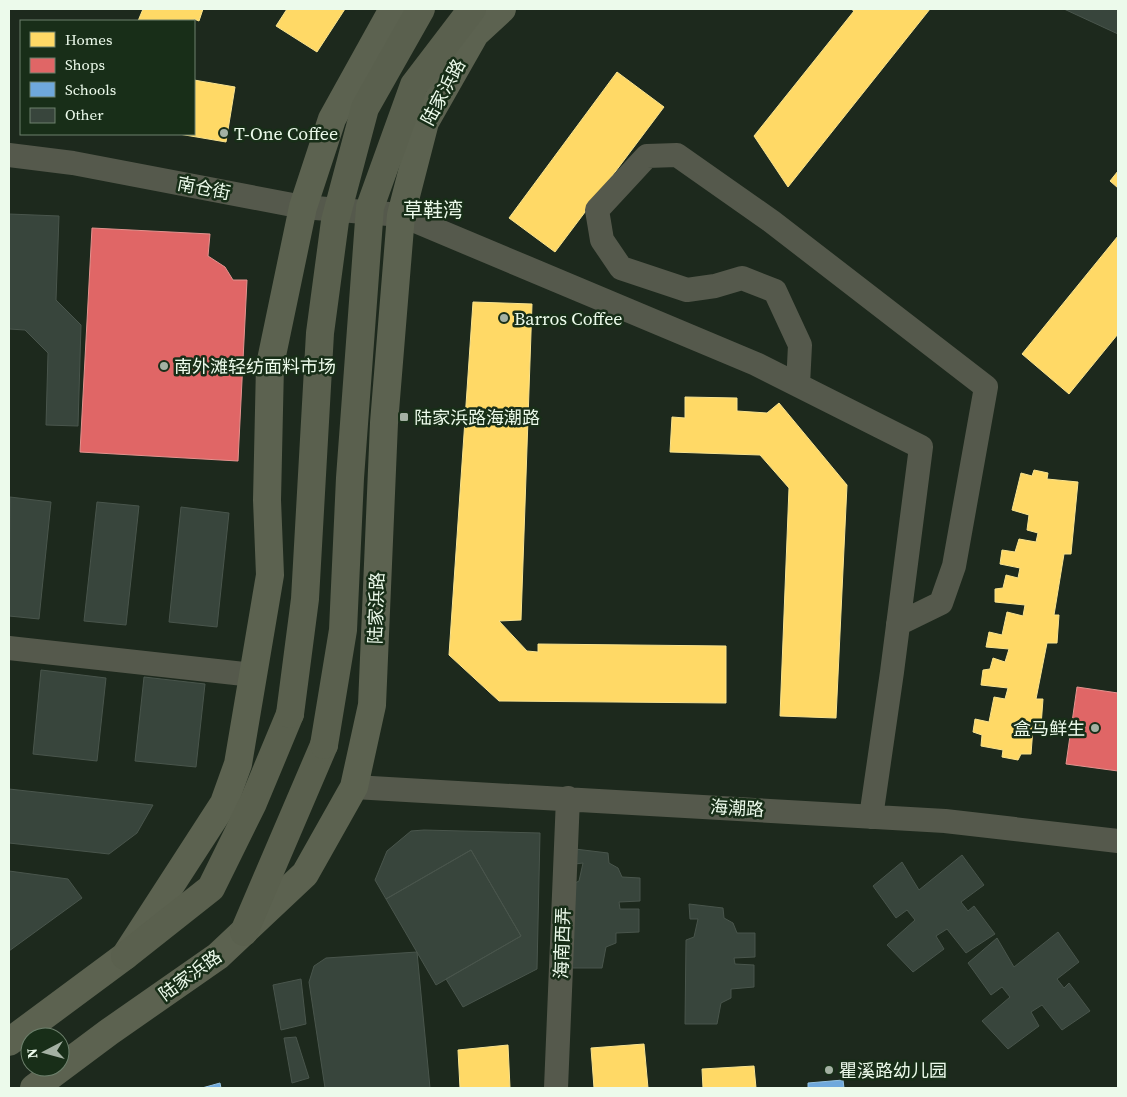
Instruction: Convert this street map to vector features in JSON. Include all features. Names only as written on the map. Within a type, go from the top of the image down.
[{"type":"highway","points":[[125,956],[211,888],[253,803],[290,714],[305,599],[320,333],[335,221],[365,108],[421,9]]},
{"type":"highway","points":[[244,932],[324,745],[343,630],[350,478],[370,207],[414,85],[472,9]]},
{"type":"main road","points":[[9,1042],[125,956],[224,803],[238,764],[270,575],[268,500],[270,365],[303,207],[332,120],[393,9]]},
{"type":"main road","name":"陆家浜路","points":[[34,1088],[109,1032],[218,956],[244,932],[305,874],[354,787],[372,705],[384,423],[401,215],[425,122],[475,34],[502,9]]},
{"type":"street","name":"南仓街","points":[[9,155],[73,163],[303,207],[401,215],[756,364],[921,447],[898,624]]},
{"type":"street","points":[[798,385],[800,345],[775,291],[742,278],[715,286],[687,290],[621,268],[602,240],[597,210],[646,156],[676,155],[771,221],[986,387],[954,566],[941,603],[898,624],[871,817]]},
{"type":"street","points":[[9,648],[252,675]]},
{"type":"street","name":"海潮路","points":[[354,787],[945,821],[1118,841]]},
{"type":"street","name":"海南西弄","points":[[556,1088],[568,798]]},
{"type":"building: Homes","points":[[143,9],[203,9],[199,21],[194,19],[138,20]]},
{"type":"building: Homes","points":[[287,9],[345,9],[317,52],[276,26]]},
{"type":"building: Homes","points":[[851,9],[930,9],[788,187],[754,136],[854,11]]},
{"type":"building: Homes","points":[[617,72],[664,107],[555,252],[509,218]]},
{"type":"building: Homes","points":[[195,80],[235,87],[226,142],[185,135],[195,135]]},
{"type":"building: Homes","points":[[1118,171],[1118,188],[1110,181]]},
{"type":"building: Homes","points":[[1118,236],[1118,334],[1069,394],[1022,354]]},
{"type":"building: Homes","points":[[473,302],[532,304],[521,620],[499,621],[527,651],[538,652],[538,644],[726,646],[726,703],[499,701],[449,655]]},
{"type":"building: Homes","points":[[685,397],[737,398],[737,411],[767,413],[779,403],[847,485],[836,718],[780,716],[789,488],[760,455],[670,452],[672,417],[685,418]]},
{"type":"building: Homes","points":[[1034,470],[1048,473],[1047,479],[1078,482],[1071,554],[1064,554],[1054,615],[1059,615],[1057,643],[1047,643],[1036,699],[1043,699],[1041,726],[1033,728],[1031,754],[1021,754],[1018,760],[1002,757],[1003,750],[981,746],[982,735],[973,732],[975,719],[989,722],[994,697],[1005,699],[1008,688],[981,685],[983,670],[990,669],[993,658],[1005,662],[1009,649],[986,647],[989,632],[1002,635],[1007,612],[1023,616],[1025,605],[995,602],[995,589],[1003,588],[1006,575],[1018,578],[1020,568],[1000,564],[1002,550],[1015,552],[1019,539],[1036,542],[1038,533],[1027,530],[1029,515],[1012,510],[1021,473],[1032,476]]},
{"type":"building: Homes","points":[[644,1044],[648,1088],[594,1088],[591,1048]]},
{"type":"building: Homes","points":[[508,1045],[510,1088],[460,1088],[458,1050]]},
{"type":"building: Homes","points":[[754,1066],[756,1088],[703,1088],[702,1069]]},
{"type":"building: Shops","name":"南外滩轻纺面料市场","points":[[92,228],[210,234],[208,256],[225,267],[233,280],[247,280],[238,461],[80,452]]},
{"type":"building: Shops","name":"盒马鲜生","points":[[1077,687],[1118,693],[1118,771],[1066,764]]},
{"type":"building: Schools","points":[[843,1080],[844,1088],[808,1088],[808,1083]]},
{"type":"building: Schools","points":[[220,1083],[221,1088],[202,1088]]},
{"type":"building: Other","points":[[1064,9],[1118,9],[1118,34]]},
{"type":"building: Other","points":[[9,214],[59,216],[56,300],[81,325],[78,426],[46,425],[48,353],[25,330],[9,329]]},
{"type":"building: Other","points":[[10,497],[51,502],[39,619],[9,616]]},
{"type":"building: Other","points":[[97,502],[139,506],[126,625],[84,621]]},
{"type":"building: Other","points":[[181,507],[229,513],[217,627],[169,622]]},
{"type":"building: Other","points":[[41,670],[106,678],[97,761],[33,754]]},
{"type":"building: Other","points":[[144,677],[205,684],[196,767],[135,761]]},
{"type":"building: Other","points":[[9,789],[153,805],[137,833],[109,854],[9,843]]},
{"type":"building: Other","points":[[411,831],[540,833],[537,969],[463,1007],[446,979],[521,936],[471,850],[386,899],[375,880],[387,851]]},
{"type":"building: Other","points":[[575,849],[608,853],[609,863],[618,868],[622,877],[640,878],[640,901],[619,902],[620,909],[639,909],[639,932],[616,933],[616,943],[606,947],[602,968],[570,968],[571,885],[579,881],[583,863],[575,864]]},
{"type":"building: Other","points":[[471,850],[521,936],[436,985],[386,899]]},
{"type":"building: Other","points":[[962,855],[984,885],[961,902],[968,911],[974,906],[995,934],[966,953],[947,929],[936,936],[944,949],[913,972],[887,945],[915,920],[907,910],[896,918],[873,886],[902,862],[919,890]]},
{"type":"building: Other","points":[[9,871],[68,879],[82,898],[9,951]]},
{"type":"building: Other","points":[[689,904],[723,908],[724,918],[733,923],[737,933],[755,933],[755,957],[734,958],[735,964],[754,965],[754,987],[731,989],[731,998],[721,1003],[717,1024],[685,1024],[686,940],[694,937],[698,919],[690,919]]},
{"type":"building: Other","points":[[1058,932],[1079,962],[1057,979],[1064,988],[1069,983],[1090,1011],[1062,1030],[1042,1005],[1031,1012],[1039,1026],[1008,1049],[982,1021],[1010,997],[1002,987],[991,995],[968,963],[997,938],[1014,967]]},
{"type":"building: Other","points":[[417,952],[430,1088],[325,1088],[309,982],[314,966],[326,958]]},
{"type":"building: Other","points":[[301,979],[306,1024],[281,1030],[273,985]]},
{"type":"building: Other","points":[[296,1037],[309,1078],[292,1083],[284,1038]]},
{"type":"place","name":"T-One Coffee","points":[[224,133]]},
{"type":"place","name":"Barros Coffee","points":[[504,318]]},
{"type":"place","name":"南外滩轻纺面料市场","points":[[164,366]]},
{"type":"place","name":"陆家浜路海潮路","points":[[404,417]]},
{"type":"place","name":"盒马鲜生","points":[[1095,728]]},
{"type":"place","name":"瞿溪路幼儿园","points":[[829,1070]]},
{"type":"district","name":"草鞋湾","points":[[433,210]]}]
